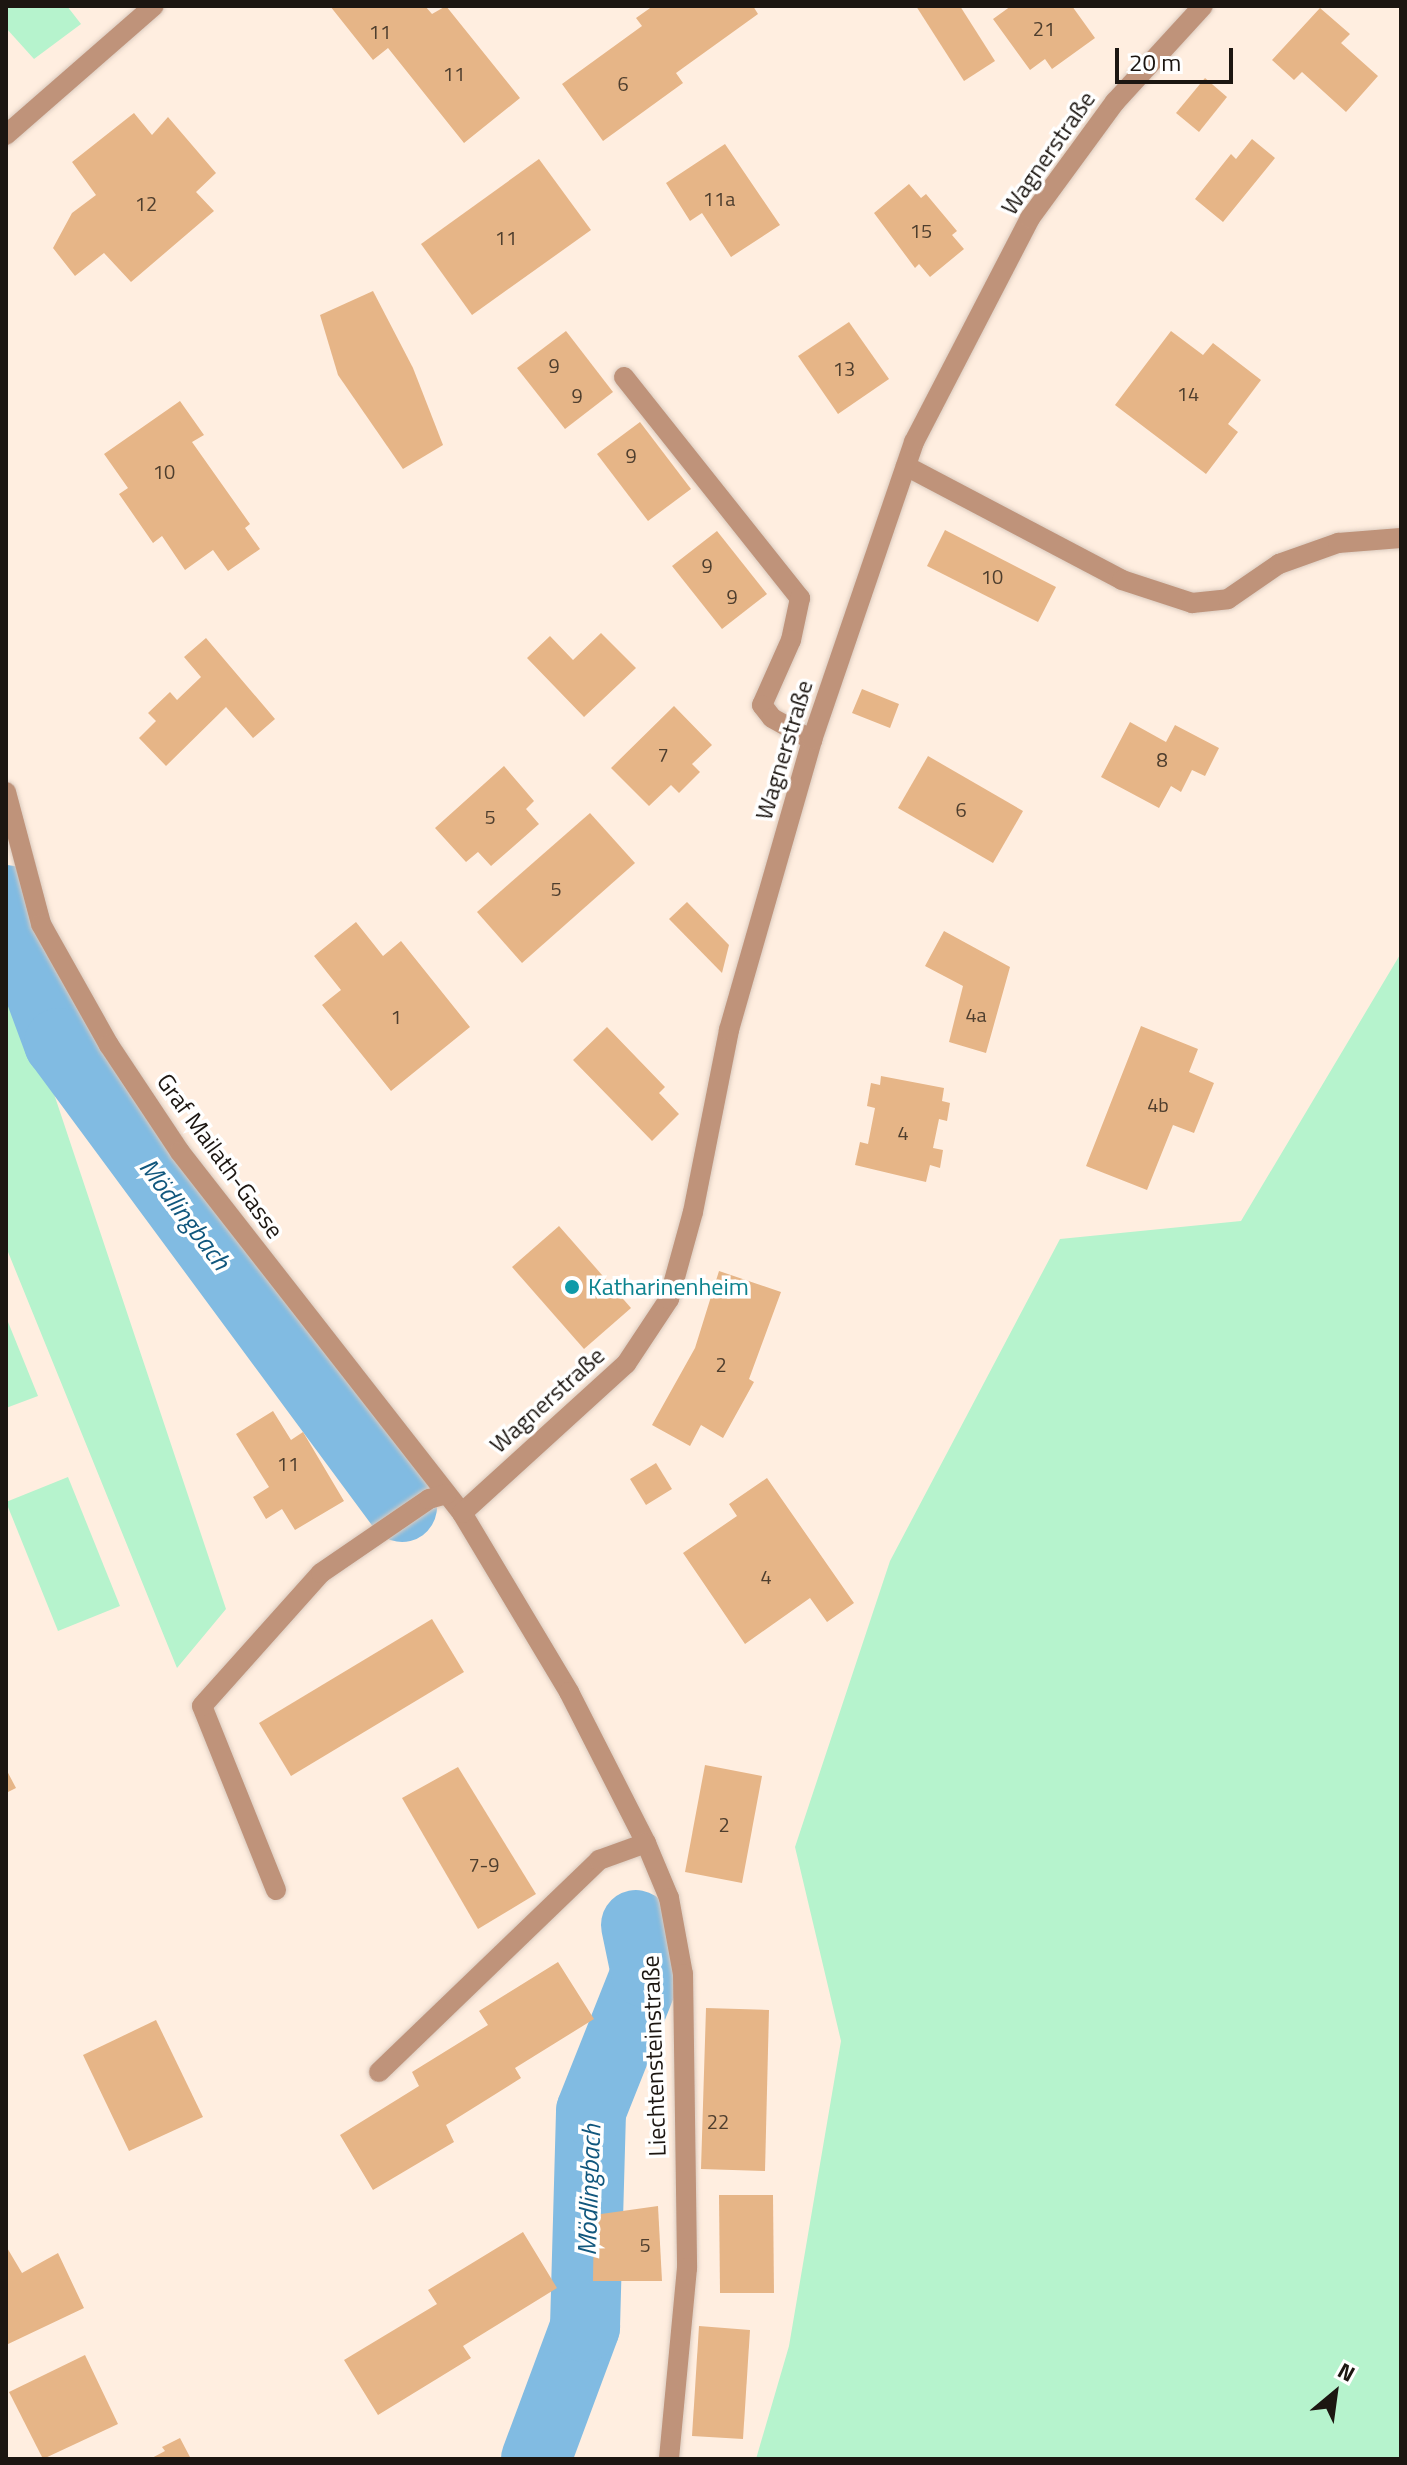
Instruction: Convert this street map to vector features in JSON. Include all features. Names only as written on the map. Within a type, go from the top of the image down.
[{"type":"street","points":[[6,135],[154,6]]},
{"type":"street","name":"Wagnerstraße","points":[[462,1513],[626,1364],[669,1299],[693,1212],[729,1030],[812,740],[914,442],[1030,218],[1115,102],[1203,6]]},
{"type":"street","points":[[624,377],[800,598],[791,640],[762,705],[772,718],[812,740]]},
{"type":"street","points":[[906,466],[1122,580],[1192,603],[1228,599],[1279,564],[1338,543],[1401,538]]},
{"type":"street","name":"Graf Mailath-Gasse","points":[[6,792],[41,924],[109,1045],[180,1152],[438,1496],[462,1513]]},
{"type":"street","points":[[276,1890],[202,1706],[321,1573],[438,1496]]},
{"type":"street","name":"Liechtensteinstraße","points":[[462,1513],[569,1692],[592,1754],[646,1843],[669,1898],[683,1974],[687,2268],[669,2459]]},
{"type":"street","points":[[379,2072],[599,1860],[646,1843]]},
{"type":"green space","points":[[6,6],[67,6],[81,24],[34,59],[6,28]]},
{"type":"green space","points":[[6,934],[29,1019],[226,1609],[177,1668],[6,1247]]},
{"type":"green space","points":[[1401,953],[1401,2459],[756,2459],[789,2346],[841,2041],[795,1847],[890,1561],[1060,1239],[1241,1221]]},
{"type":"green space","points":[[6,1317],[38,1396],[6,1408]]},
{"type":"green space","points":[[68,1477],[120,1606],[58,1631],[6,1502]]},
{"type":"building","points":[[330,6],[425,6],[432,14],[446,6],[520,98],[464,143],[388,48],[373,60]]},
{"type":"building","points":[[653,6],[753,6],[758,14],[676,73],[683,83],[603,141],[562,84],[642,26],[636,18]]},
{"type":"building","points":[[916,6],[960,6],[995,61],[964,81]]},
{"type":"building","points":[[1011,6],[1072,6],[1095,38],[1052,69],[1045,59],[1030,70],[993,19]]},
{"type":"building","points":[[1320,8],[1350,34],[1341,43],[1378,76],[1346,112],[1302,72],[1294,80],[1272,60]]},
{"type":"building","points":[[1205,78],[1227,97],[1199,132],[1176,113]]},
{"type":"building","points":[[134,113],[152,135],[168,117],[216,173],[196,192],[214,211],[131,282],[104,253],[75,276],[53,248],[72,213],[96,195],[72,162]]},
{"type":"building","points":[[1252,139],[1275,158],[1223,222],[1195,199],[1231,154],[1236,159]]},
{"type":"building","points":[[725,144],[780,225],[731,257],[702,213],[690,221],[666,183]]},
{"type":"building","points":[[539,159],[591,230],[472,315],[421,244]]},
{"type":"building","points":[[909,184],[921,198],[926,194],[957,231],[952,235],[964,249],[930,277],[919,264],[915,268],[874,213]]},
{"type":"building","points":[[373,291],[413,368],[443,445],[403,469],[338,375],[320,315]]},
{"type":"building","points":[[849,322],[889,379],[838,414],[798,356]]},
{"type":"building","points":[[566,331],[613,392],[565,429],[517,368]]},
{"type":"building","points":[[1171,331],[1203,355],[1213,343],[1261,380],[1228,424],[1238,432],[1206,474],[1115,405]]},
{"type":"building","points":[[180,401],[204,435],[192,442],[250,524],[245,528],[260,549],[228,571],[213,550],[185,570],[162,536],[153,543],[119,494],[128,488],[104,454]]},
{"type":"building","points":[[640,422],[691,489],[648,521],[597,454]]},
{"type":"building","points":[[945,530],[1056,587],[1038,622],[927,566]]},
{"type":"building","points":[[717,531],[767,594],[722,629],[672,566]]},
{"type":"building","points":[[601,633],[636,668],[584,717],[527,658],[550,636],[573,660]]},
{"type":"building","points":[[206,638],[275,719],[253,738],[226,707],[166,766],[139,738],[156,721],[148,713],[170,692],[177,700],[201,677],[184,657]]},
{"type":"building","points":[[862,689],[899,704],[890,728],[852,713]]},
{"type":"building","points":[[674,706],[712,745],[692,764],[700,772],[679,793],[671,785],[649,806],[611,768]]},
{"type":"building","points":[[1130,722],[1166,742],[1175,725],[1219,748],[1205,776],[1192,770],[1181,792],[1171,786],[1159,808],[1101,777]]},
{"type":"building","points":[[928,756],[1023,811],[993,863],[898,808]]},
{"type":"building","points":[[504,766],[534,801],[526,809],[539,824],[491,866],[478,852],[466,862],[435,828]]},
{"type":"building","points":[[590,813],[635,863],[522,963],[477,912]]},
{"type":"building","points":[[687,902],[729,945],[722,973],[669,919]]},
{"type":"building","points":[[356,922],[383,956],[401,941],[470,1027],[391,1091],[322,1005],[341,990],[314,956]]},
{"type":"building","points":[[944,931],[1010,967],[986,1053],[949,1042],[963,986],[925,966]]},
{"type":"building","points":[[1141,1026],[1198,1049],[1189,1072],[1214,1083],[1194,1133],[1173,1125],[1147,1190],[1086,1166]]},
{"type":"building","points":[[607,1027],[665,1087],[659,1093],[679,1114],[652,1141],[573,1060]]},
{"type":"building","points":[[881,1076],[944,1088],[942,1101],[950,1103],[947,1121],[939,1119],[933,1148],[943,1150],[940,1168],[930,1165],[926,1182],[855,1165],[860,1142],[868,1144],[875,1108],[867,1106],[871,1083],[880,1085]]},
{"type":"building","name":"Katharinenheim","points":[[559,1226],[631,1308],[584,1349],[512,1267]]},
{"type":"building","points":[[719,1271],[781,1292],[749,1379],[754,1382],[723,1438],[701,1425],[690,1446],[652,1425],[695,1348]]},
{"type":"building","points":[[273,1411],[291,1440],[303,1432],[344,1501],[295,1530],[282,1509],[266,1519],[253,1497],[269,1487],[236,1434]]},
{"type":"building","points":[[656,1463],[672,1489],[646,1505],[630,1479]]},
{"type":"building","points":[[767,1478],[854,1603],[827,1622],[810,1598],[745,1644],[683,1553],[737,1516],[729,1504]]},
{"type":"building","points":[[432,1619],[464,1672],[291,1776],[259,1723]]},
{"type":"building","points":[[705,1765],[762,1776],[742,1883],[685,1872]]},
{"type":"building","points":[[458,1767],[536,1894],[478,1929],[402,1798]]},
{"type":"building","points":[[6,1769],[16,1788],[6,1793]]},
{"type":"building","points":[[558,1962],[594,2019],[515,2068],[521,2078],[446,2125],[454,2142],[373,2190],[340,2135],[419,2086],[412,2072],[488,2025],[479,2011]]},
{"type":"building","points":[[706,2008],[769,2010],[765,2171],[701,2169]]},
{"type":"building","points":[[156,2020],[203,2117],[129,2151],[83,2055]]},
{"type":"building","points":[[719,2195],[773,2195],[774,2293],[720,2293]]},
{"type":"building","points":[[658,2206],[662,2281],[593,2281],[594,2215]]},
{"type":"building","points":[[523,2232],[557,2288],[463,2346],[471,2358],[378,2415],[344,2360],[437,2304],[428,2290]]},
{"type":"building","points":[[6,2246],[22,2273],[58,2253],[84,2308],[6,2345]]},
{"type":"building","points":[[699,2326],[750,2330],[743,2439],[692,2436]]},
{"type":"building","points":[[85,2355],[118,2424],[43,2459],[9,2392]]},
{"type":"building","points":[[180,2438],[191,2459],[150,2459],[165,2451],[162,2447]]},
{"type":"waterway","name":"Mödlingbach","points":[[6,900],[59,1043],[402,1507]]},
{"type":"waterway","name":"Mödlingbach","points":[[536,2459],[585,2327],[591,2111],[646,1973],[636,1925]]},
{"type":"place","name":"Katharinenheim","points":[[572,1287]]}]
